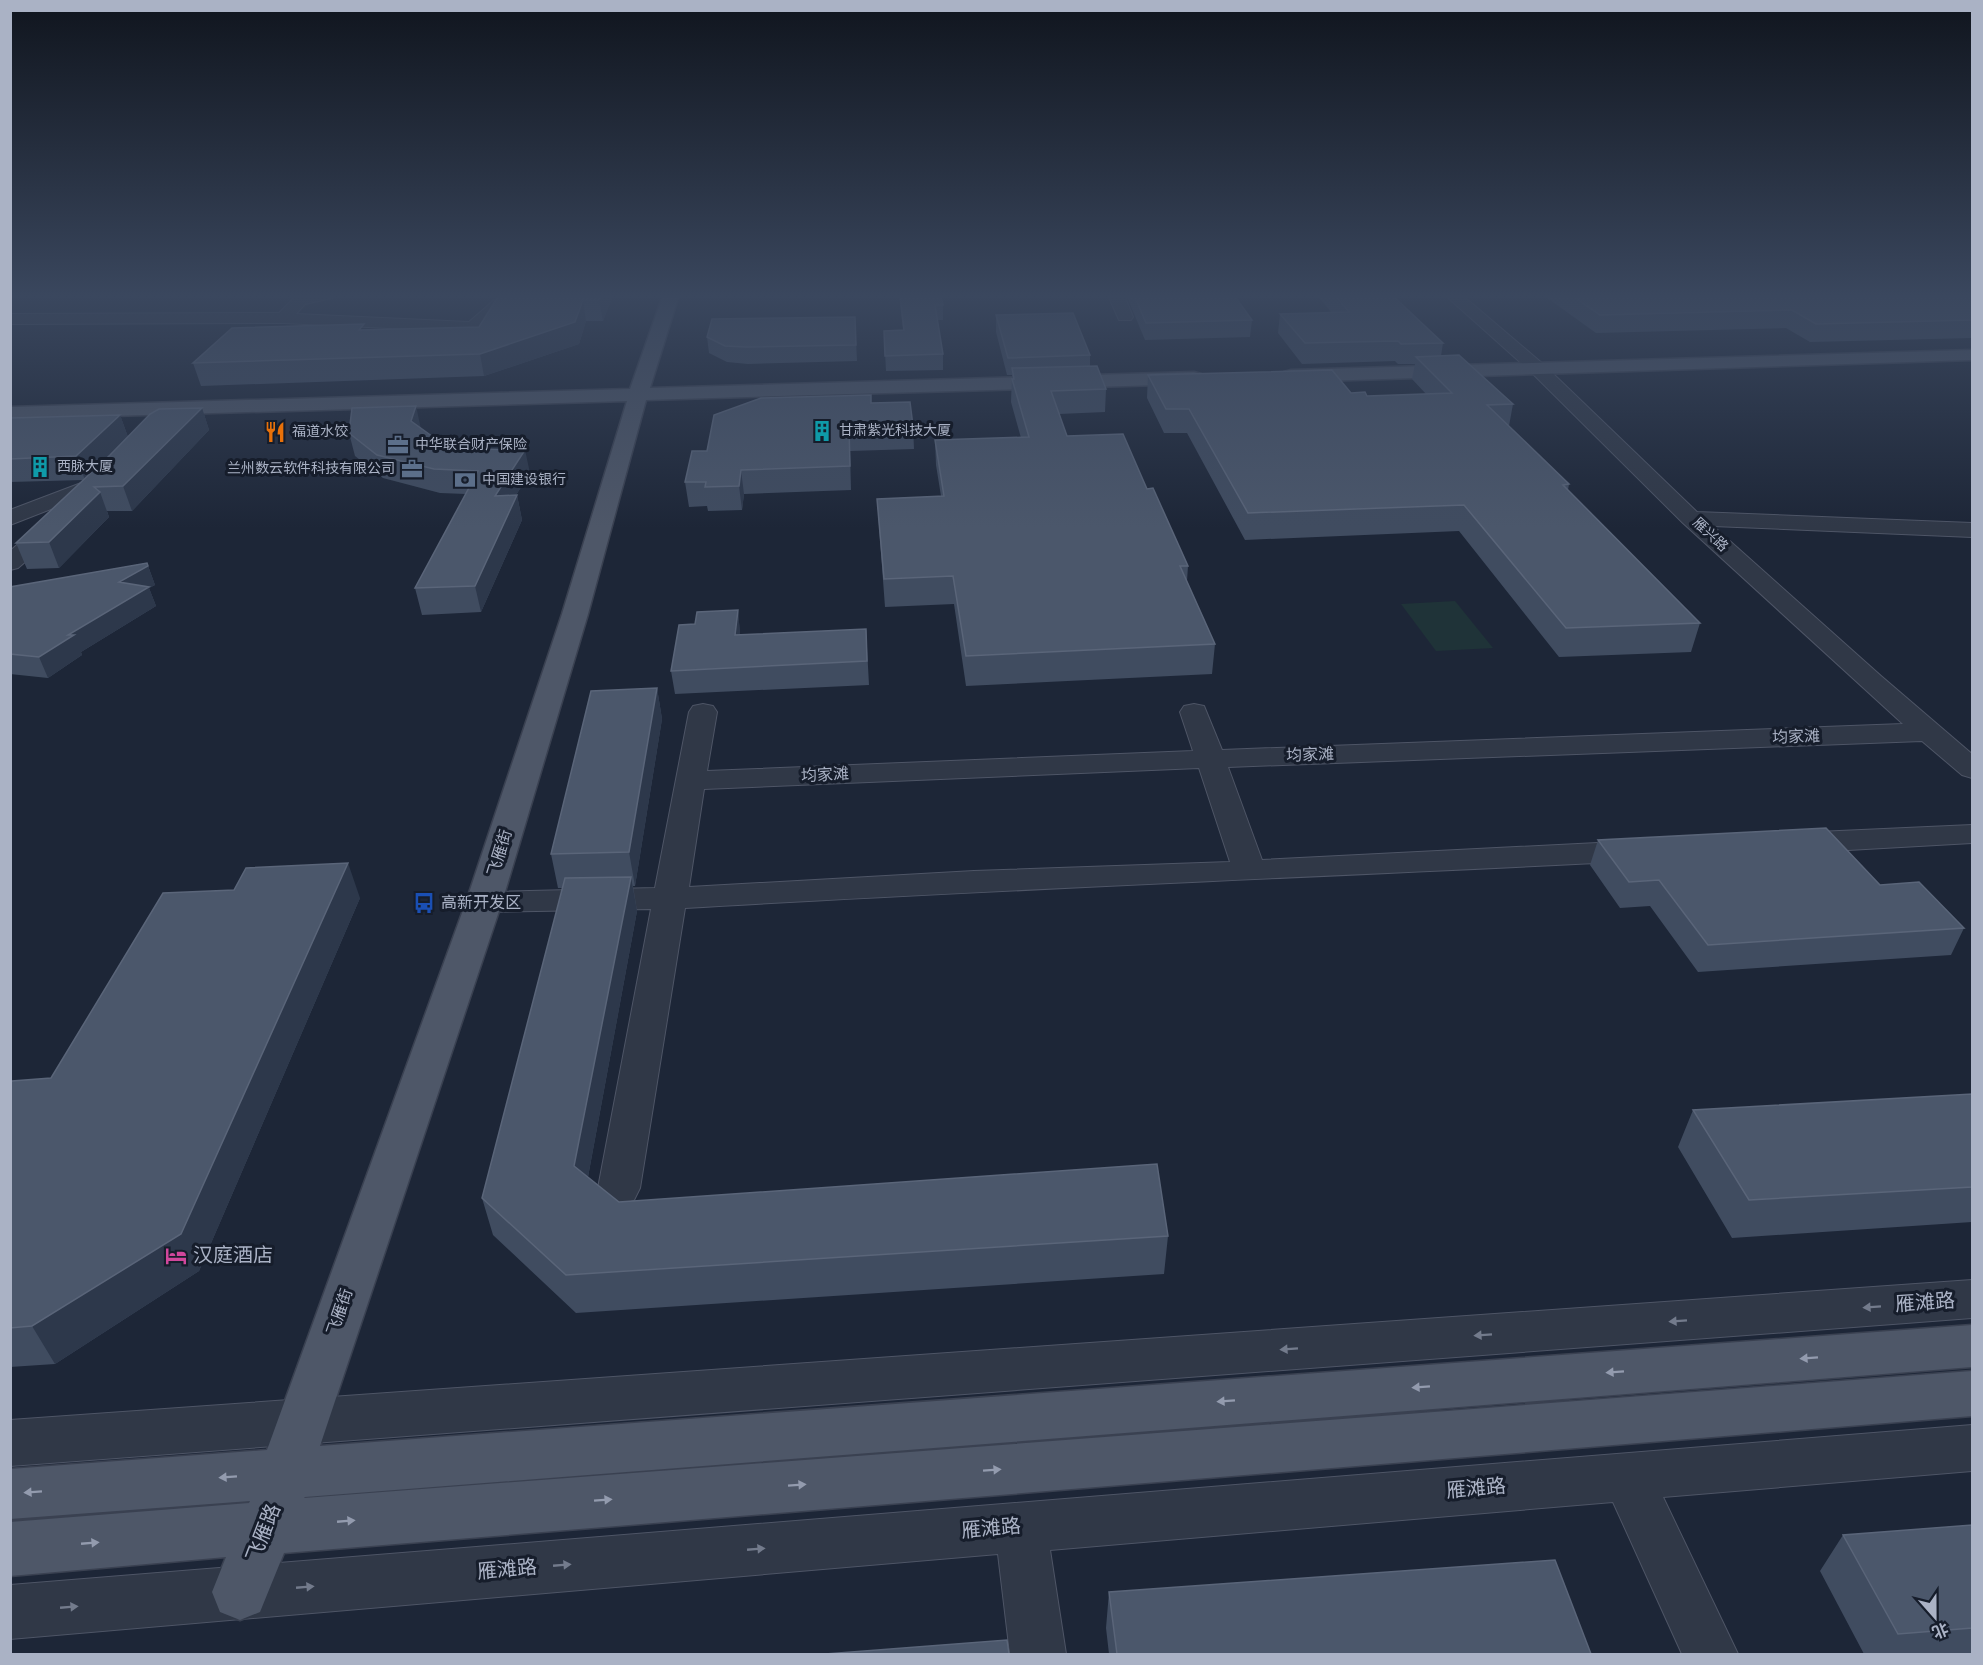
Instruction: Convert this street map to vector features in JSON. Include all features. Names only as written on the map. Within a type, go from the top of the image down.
[{"type":"main road","name":"飞雁街","points":[[286,1473],[301,1422],[484,902],[575,614],[645,373]]},
{"type":"main road","points":[[1268,376],[1379,373]]},
{"type":"main road","points":[[10,413],[1213,378]]},
{"type":"main road","points":[[10,1494],[1972,1346]]},
{"type":"main road","points":[[10,1549],[1972,1394]]},
{"type":"main road","name":"飞雁路","points":[[240,1592],[267,1528],[286,1473]]},
{"type":"street","name":"雁兴路","points":[[1542,373],[1691,518],[1871,682],[1972,769]]},
{"type":"street","points":[[150,429],[170,409]]},
{"type":"street","points":[[10,518],[105,476],[65,516],[10,563]]},
{"type":"street","points":[[1691,518],[1972,530]]},
{"type":"street","points":[[619,1188],[703,712]]},
{"type":"street","points":[[1194,712],[1249,871]]},
{"type":"street","name":"均家滩","points":[[691,781],[1929,732]]},
{"type":"street","points":[[1771,844],[1972,834]]},
{"type":"street","points":[[484,902],[672,898],[974,881],[1249,871],[1664,850]]},
{"type":"street","name":"雁滩路","points":[[10,1443],[1972,1299]]},
{"type":"street","name":"雁滩路","points":[[10,1612],[1972,1448]]},
{"type":"street","points":[[1627,1477],[1710,1654]]},
{"type":"street","points":[[1021,1527],[1038,1654]]},
{"type":"green space","points":[[1455,601],[1493,648],[1436,651],[1401,604]]},
{"type":"building","points":[[1013,373],[1100,373],[1106,389],[1051,391],[1067,436],[1123,434],[1147,489],[1153,488],[1188,566],[1180,566],[1215,644],[966,656],[953,576],[884,579],[877,499],[944,496],[935,440],[1029,437],[1012,379],[1014,379]]},
{"type":"building","points":[[1334,373],[1351,393],[1365,392],[1367,396],[1452,393],[1432,373],[1479,373],[1513,404],[1487,405],[1569,484],[1563,485],[1700,623],[1566,628],[1464,505],[1248,513],[1189,409],[1166,409],[1148,375]]},
{"type":"building","points":[[871,395],[871,403],[910,402],[913,426],[849,428],[850,466],[741,470],[739,486],[705,487],[706,482],[685,482],[692,451],[707,451],[714,415],[761,398]]},
{"type":"building","points":[[416,406],[411,421],[436,439],[480,449],[525,450],[495,496],[517,495],[475,586],[415,588],[478,471],[434,469],[377,455],[349,433],[352,408]]},
{"type":"building","points":[[202,408],[123,486],[94,487],[100,492],[49,542],[16,543],[150,414],[159,409]]},
{"type":"building","points":[[120,415],[76,456],[10,459],[10,418]]},
{"type":"building","points":[[147,563],[148,566],[119,582],[149,587],[68,635],[74,635],[39,657],[10,654],[10,587]]},
{"type":"building","points":[[738,610],[735,635],[866,629],[867,661],[671,671],[679,625],[695,624],[697,612]]},
{"type":"building","points":[[657,688],[629,852],[551,854],[591,691]]},
{"type":"building","points":[[1826,828],[1880,885],[1919,882],[1964,928],[1708,945],[1659,880],[1629,882],[1598,840]]},
{"type":"building","points":[[348,863],[181,1234],[32,1326],[10,1328],[10,1084],[12,1081],[51,1078],[163,893],[234,890],[246,868]]},
{"type":"building","points":[[631,877],[574,1166],[619,1202],[1157,1164],[1168,1236],[566,1275],[482,1198],[565,878]]},
{"type":"building","points":[[1972,1094],[1972,1187],[1749,1200],[1693,1110]]},
{"type":"building","points":[[1972,1525],[1972,1628],[1898,1634],[1843,1535]]},
{"type":"building","points":[[1555,1560],[1591,1654],[1117,1654],[1109,1592]]},
{"type":"building","points":[[1007,1640],[1009,1654],[825,1654]]},
{"type":"place","name":"甘肃紫光科技大厦","points":[[822,431]]},
{"type":"place","name":"福道水饺","points":[[275,432]]},
{"type":"place","name":"中华联合财产保险","points":[[398,445]]},
{"type":"place","name":"西脉大厦","points":[[40,467]]},
{"type":"place","name":"兰州数云软件科技有限公司","points":[[412,469]]},
{"type":"place","name":"中国建设银行","points":[[465,480]]},
{"type":"place","name":"高新开发区","points":[[424,903]]},
{"type":"place","name":"汉庭酒店","points":[[176,1256]]}]
